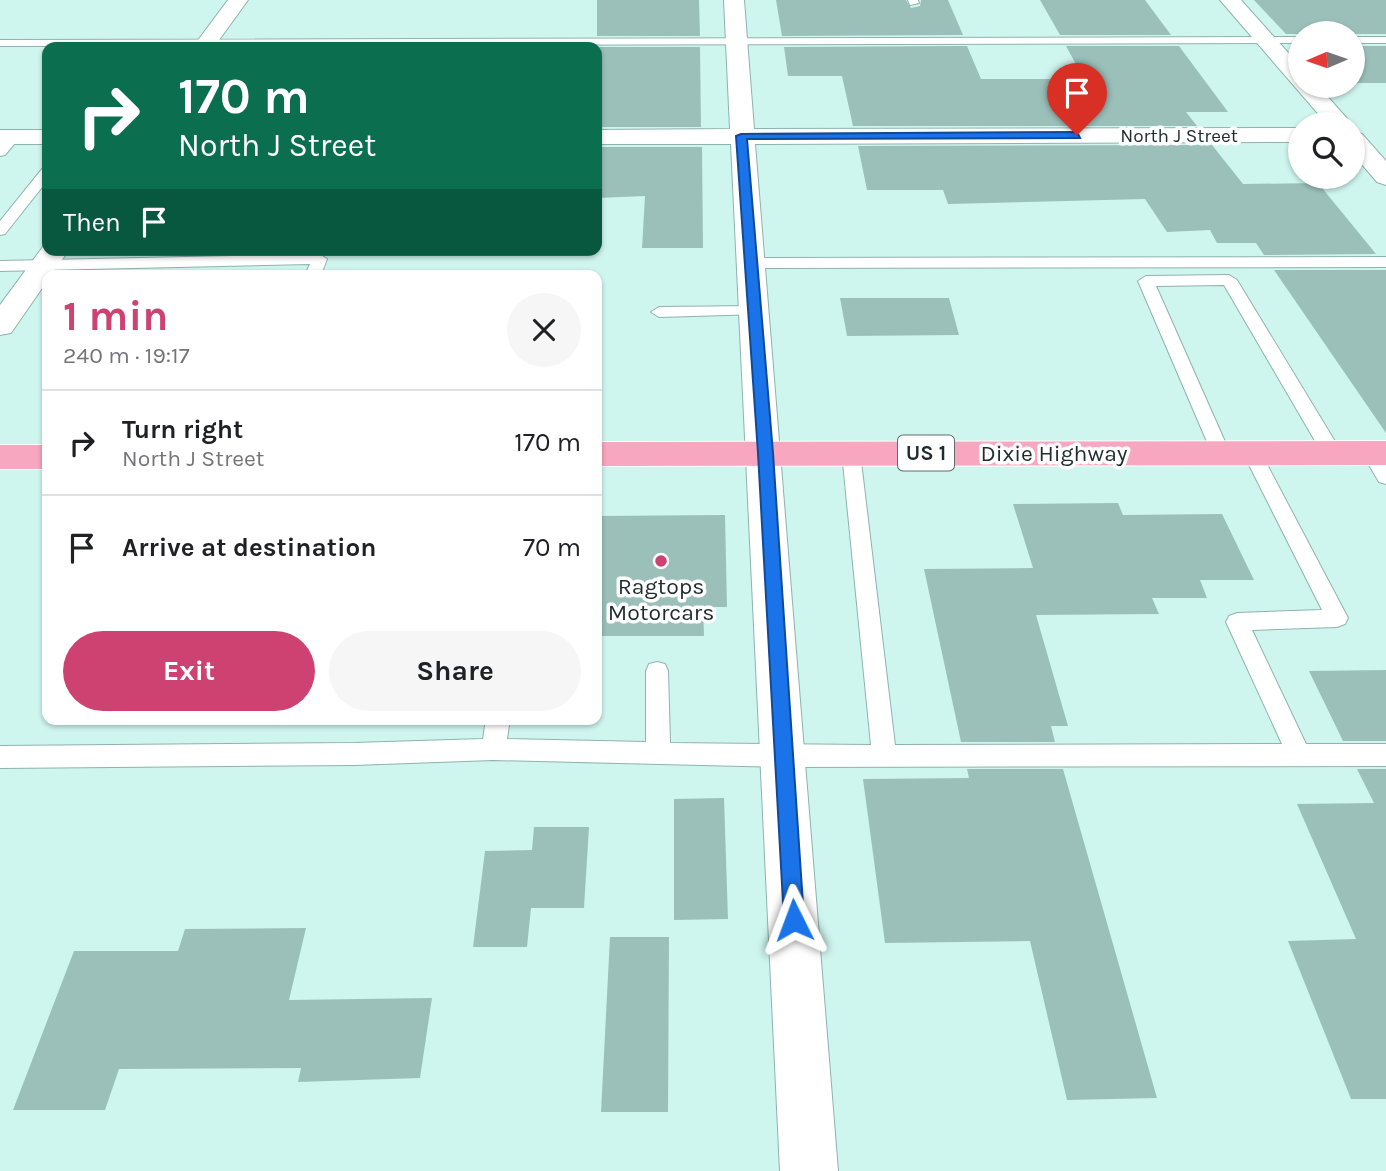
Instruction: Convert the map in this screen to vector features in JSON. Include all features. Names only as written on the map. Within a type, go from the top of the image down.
[{"type":"main road","name":"Dixie Highway","points":[[602,454],[1332,453],[1381,461]]},
{"type":"main road","points":[[0,457],[42,457]]},
{"type":"street","points":[[207,42],[238,0]]},
{"type":"street","points":[[734,0],[809,1171]]},
{"type":"street","points":[[1230,0],[1288,65]]},
{"type":"street","points":[[1317,98],[1329,112]]},
{"type":"street","name":"North J Street","points":[[602,136],[1288,135]]},
{"type":"street","points":[[4,142],[42,138]]},
{"type":"street","points":[[1365,144],[1386,177]]},
{"type":"street","points":[[0,326],[49,258]]},
{"type":"lane","points":[[602,42],[1288,40]]},
{"type":"lane","points":[[1365,40],[1386,40]]},
{"type":"lane","points":[[0,43],[42,43]]},
{"type":"lane","points":[[0,230],[42,178]]},
{"type":"lane","points":[[0,266],[49,258],[319,260],[315,270]]},
{"type":"lane","points":[[750,263],[1386,262]]},
{"type":"lane","points":[[1299,755],[1237,622],[1338,618],[1237,453],[1146,281],[1229,280],[1332,453]]},
{"type":"lane","points":[[659,312],[755,310]]},
{"type":"lane","points":[[851,453],[884,756]]},
{"type":"lane","points":[[657,671],[657,751]]},
{"type":"lane","points":[[493,749],[497,725]]},
{"type":"lane","points":[[0,757],[355,754],[493,749],[784,756],[1386,755]]},
{"type":"building","points":[[597,0],[699,0],[700,36],[597,36]]},
{"type":"building","points":[[776,0],[906,0],[911,8],[920,6],[921,0],[948,0],[963,35],[782,36]]},
{"type":"building","points":[[1040,0],[1145,0],[1171,35],[1060,35]]},
{"type":"building","points":[[1254,0],[1386,0],[1386,34],[1365,34],[1365,21],[1288,21],[1286,34]]},
{"type":"building","points":[[967,46],[981,79],[1084,79],[1066,46],[1179,46],[1228,112],[1186,112],[1197,126],[853,126],[842,76],[788,76],[784,47]]},
{"type":"building","points":[[1365,46],[1386,46],[1386,83],[1365,83]]},
{"type":"building","points":[[602,47],[700,47],[701,127],[602,127]]},
{"type":"building","points":[[1212,145],[1243,184],[1288,183],[1288,189],[1323,189],[1376,254],[1264,255],[1256,243],[1217,243],[1210,230],[1167,232],[1145,199],[948,204],[943,190],[867,190],[858,146]]},
{"type":"building","points":[[602,147],[702,147],[703,248],[642,248],[645,196],[602,198]]},
{"type":"building","points":[[1274,270],[1386,270],[1386,433]]},
{"type":"building","points":[[840,298],[949,298],[959,335],[847,336]]},
{"type":"building","points":[[1118,503],[1123,515],[1222,514],[1254,580],[1200,580],[1207,598],[1152,598],[1159,614],[1036,615],[1068,726],[1051,726],[1055,742],[961,742],[924,569],[1033,568],[1013,504]]},
{"type":"building","name":"Ragtops Motorcars","points":[[725,515],[727,607],[703,607],[704,636],[602,636],[602,516]]},
{"type":"building","points":[[1386,670],[1386,741],[1343,741],[1309,671]]},
{"type":"building","points":[[967,769],[1063,769],[1157,1098],[1067,1100],[1030,941],[885,943],[863,779],[969,778]]},
{"type":"building","points":[[1357,769],[1386,769],[1386,1099],[1351,1099],[1288,941],[1356,939],[1297,804],[1374,803]]},
{"type":"building","points":[[724,798],[728,919],[674,920],[674,799]]},
{"type":"building","points":[[534,827],[589,827],[584,908],[531,908],[527,947],[473,947],[485,851],[532,850]]},
{"type":"building","points":[[306,928],[289,1000],[432,998],[420,1078],[298,1082],[301,1068],[119,1069],[105,1110],[13,1110],[74,951],[178,951],[185,929]]},
{"type":"building","points":[[610,937],[669,937],[668,1112],[601,1112]]},
{"type":"place","name":"Ragtops Motorcars","points":[[661,561]]},
{"type":"route","points":[[794,920],[765,453],[741,136],[1077,135]]}]
